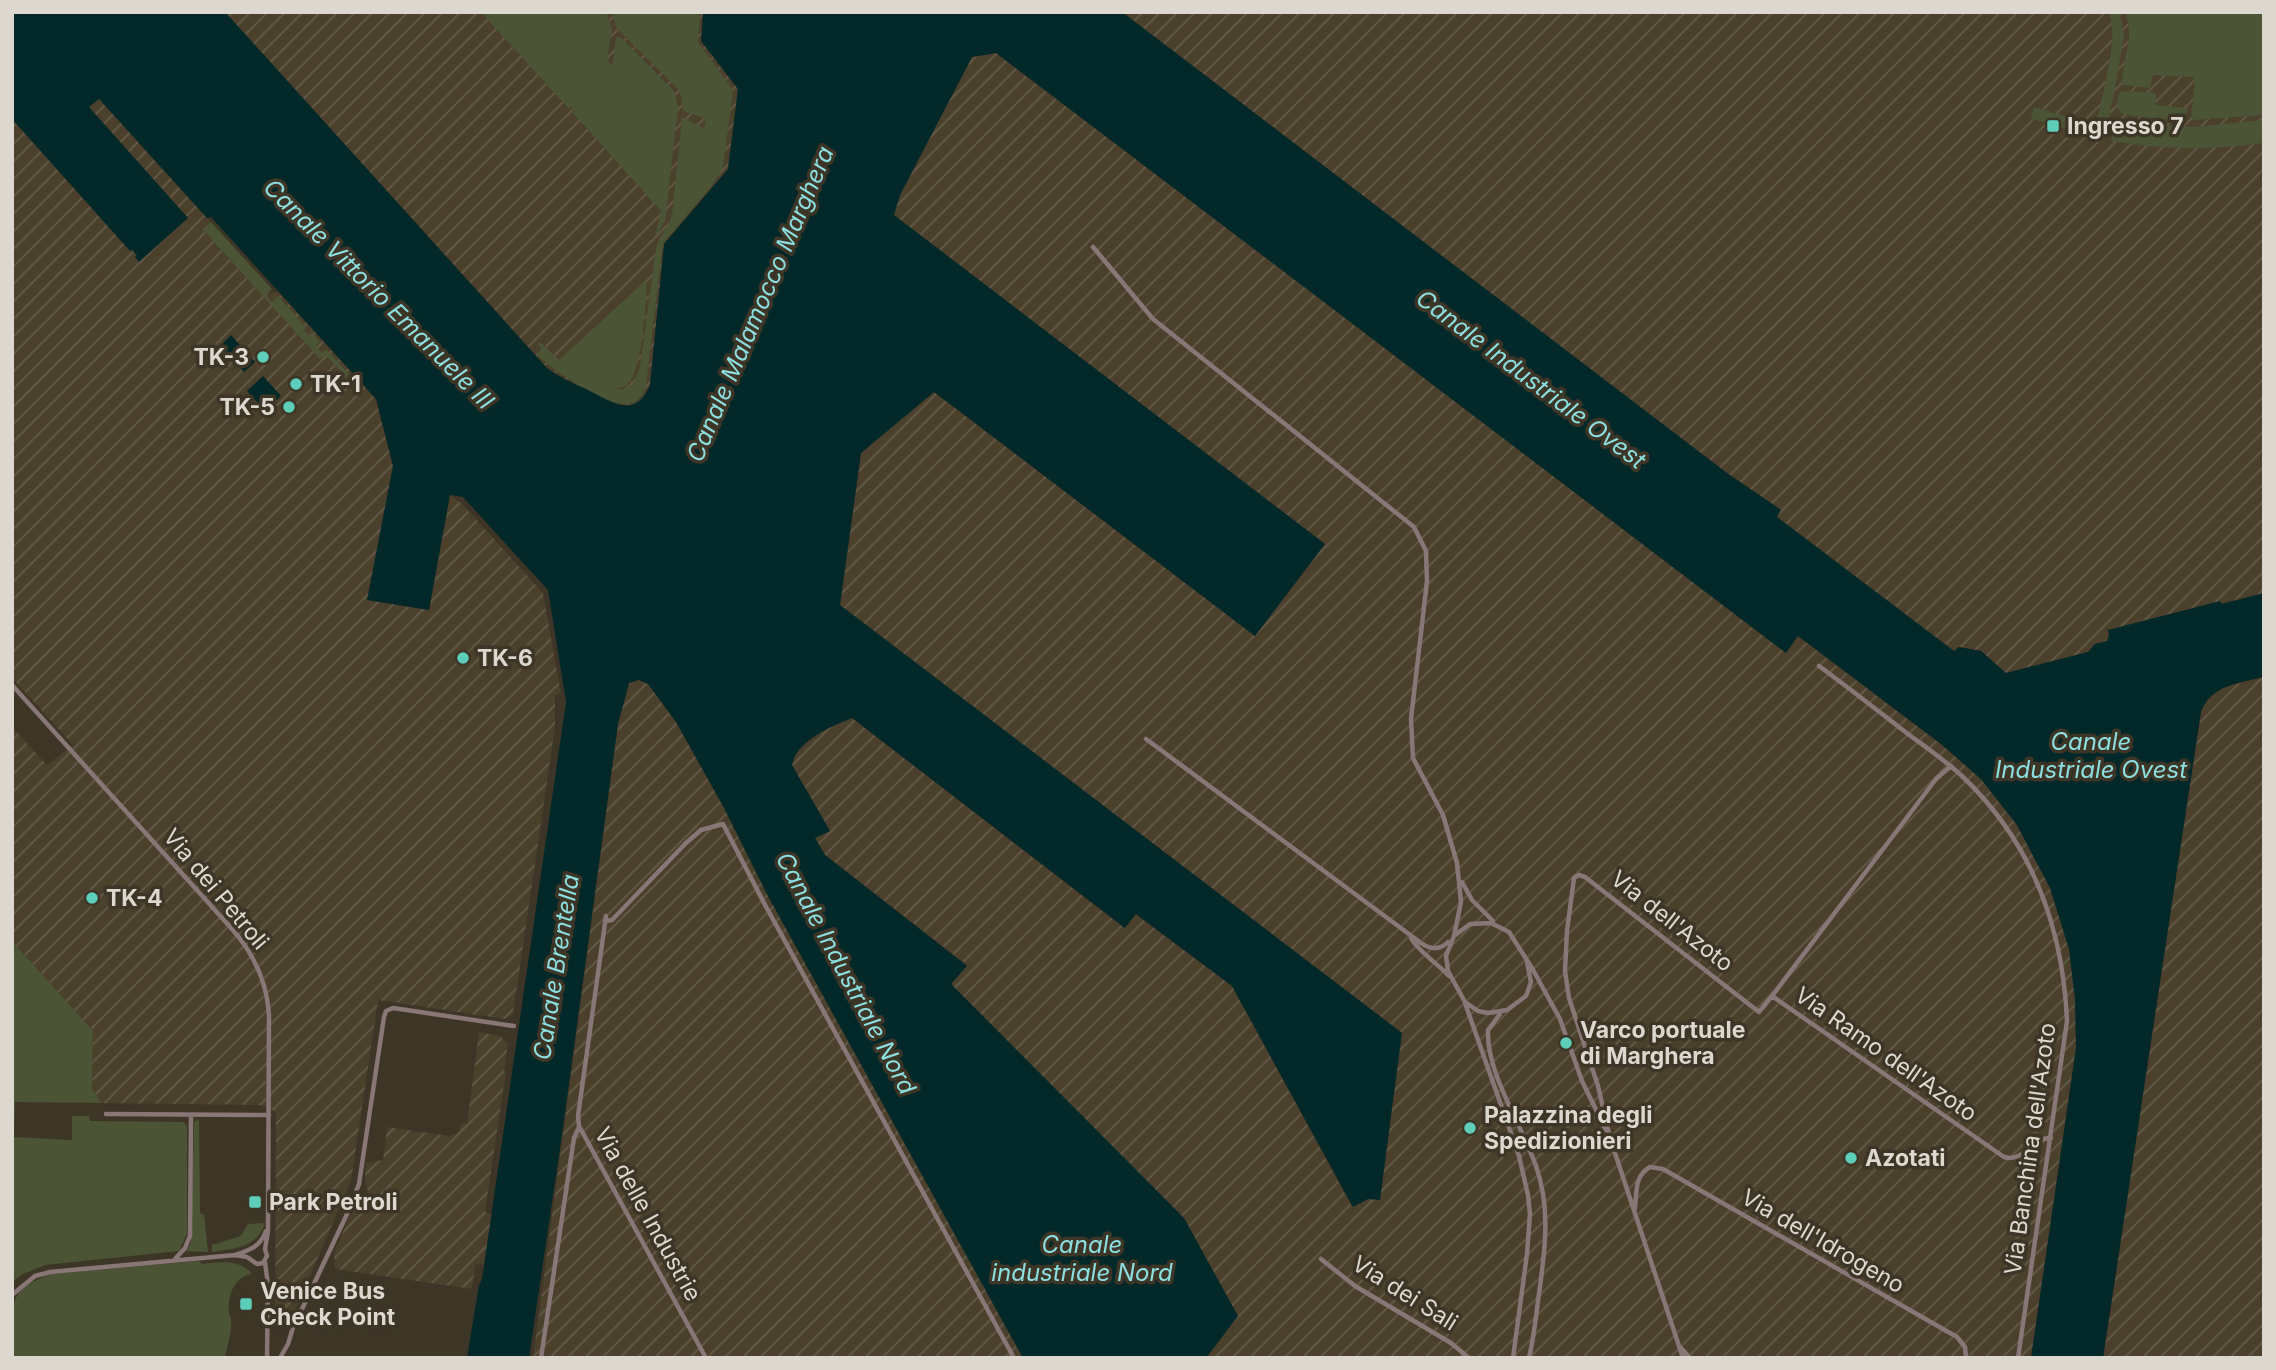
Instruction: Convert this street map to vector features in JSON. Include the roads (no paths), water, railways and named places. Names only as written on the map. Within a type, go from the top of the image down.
[{"type":"street","points":[[1093,247],[1153,319],[1414,527],[1426,551],[1427,581],[1411,719],[1413,758],[1443,815],[1460,879],[1461,902],[1446,956],[1451,978]]},
{"type":"street","name":"Via Banchina dell'Azoto","points":[[1819,666],[1951,766],[1988,804],[2011,834],[2041,891],[2054,926],[2063,976],[2067,1021],[2018,1358]]},
{"type":"street","name":"Via dei Petroli","points":[[12,685],[247,947],[259,968],[268,996],[269,1217],[265,1249]]},
{"type":"street","points":[[1146,738],[1425,947],[1441,947],[1466,926],[1476,922],[1496,924]]},
{"type":"street","name":"Via Ramo dell'Azoto","points":[[1951,766],[1936,779],[1772,996],[2004,1157],[2018,1157],[2040,1140],[2051,1138]]},
{"type":"street","name":"Via delle Industrie","points":[[706,1358],[579,1126],[578,1116],[606,919],[612,920],[701,830],[723,824],[1014,1358]]},
{"type":"street","name":"Via dell'Azoto","points":[[1683,1358],[1610,1138],[1598,1086],[1569,998],[1566,980],[1567,931],[1574,878],[1579,875],[1586,877],[1759,1012],[1772,996]]},
{"type":"street","points":[[1460,879],[1472,900],[1514,938],[1560,1019],[1585,1089],[1610,1138]]},
{"type":"street","points":[[1408,934],[1414,944],[1451,978],[1465,1002],[1519,1156],[1530,1214],[1513,1358]]},
{"type":"street","points":[[1527,962],[1531,982],[1528,991],[1518,1004],[1503,1012],[1489,1027],[1488,1033],[1489,1050],[1497,1073],[1535,1162],[1546,1211],[1545,1250],[1529,1358]]},
{"type":"street","points":[[1465,1002],[1482,1012],[1503,1012]]},
{"type":"street","points":[[279,1358],[288,1344],[292,1329],[359,1184],[386,1011],[393,1008],[514,1026]]},
{"type":"street","points":[[106,1114],[269,1115]]},
{"type":"street","points":[[175,1260],[186,1248],[190,1236],[191,1115]]},
{"type":"street","points":[[541,1358],[574,1138],[579,1126]]},
{"type":"street","name":"Via dell'Idrogeno","points":[[1635,1210],[1640,1174],[1650,1167],[1666,1171],[1957,1338],[1964,1345],[1966,1358]]},
{"type":"street","points":[[12,1295],[35,1276],[50,1272],[235,1255],[249,1251],[257,1246],[264,1235],[269,1217]]},
{"type":"street","points":[[257,1246],[265,1249],[267,1254],[267,1358]]},
{"type":"street","points":[[249,1251],[249,1259]]},
{"type":"street","points":[[235,1255],[257,1264],[268,1285]]},
{"type":"street","name":"Via dei Sali","points":[[1321,1259],[1355,1286],[1451,1343],[1469,1358]]},
{"type":"street","points":[[257,1264],[265,1261]]},
{"type":"street","points":[[1679,1346],[1690,1358]]},
{"type":"water","points":[[12,12],[225,12],[547,368],[613,402],[629,405],[644,396],[650,385],[664,244],[728,169],[738,89],[701,41],[703,12],[1122,12],[1727,473],[1781,510],[1777,517],[1954,651],[1959,647],[1981,651],[2006,673],[2088,652],[2095,644],[2107,641],[2108,630],[2220,601],[2222,604],[2264,593],[2264,677],[2219,691],[2201,712],[2103,1358],[2031,1358],[2076,1048],[2075,999],[2069,949],[2050,888],[2017,825],[1981,779],[1941,744],[1798,636],[1786,653],[996,53],[972,57],[900,195],[894,215],[1325,544],[1255,636],[934,392],[861,453],[840,605],[1402,1033],[1380,1200],[1368,1199],[1353,1207],[1232,986],[1136,914],[1125,928],[852,718],[807,742],[800,748],[792,765],[830,831],[815,838],[825,855],[967,966],[951,984],[1184,1218],[1238,1316],[1206,1358],[1023,1358],[768,896],[723,806],[676,722],[648,684],[639,680],[629,683],[618,724],[529,1358],[467,1358],[482,1279],[566,702],[548,590],[463,497],[450,495],[429,610],[367,600],[393,466],[376,399],[211,217],[207,218],[99,99],[89,107],[188,218],[139,262],[135,257],[137,255],[130,251],[12,119]]},
{"type":"water","points":[[231,335],[255,362],[244,372],[220,346]]},
{"type":"water","points":[[263,376],[281,396],[265,411],[247,391]]},
{"type":"place","name":"Ingresso 7","points":[[2053,126]]},
{"type":"place","name":"TK-3","points":[[263,357]]},
{"type":"place","name":"TK-1","points":[[296,384]]},
{"type":"place","name":"TK-5","points":[[289,407]]},
{"type":"place","name":"TK-6","points":[[463,658]]},
{"type":"place","name":"TK-4","points":[[92,898]]},
{"type":"place","name":"Varco portuale di Marghera","points":[[1566,1043]]},
{"type":"place","name":"Palazzina degli Spedizionieri","points":[[1470,1128]]},
{"type":"place","name":"Azotati","points":[[1851,1158]]},
{"type":"place","name":"Park Petroli","points":[[255,1202]]},
{"type":"place","name":"Venice Bus Check Point","points":[[246,1304]]},
{"type":"water label","name":"Canale Vittorio Emanuele III","points":[[379,294]]},
{"type":"water label","name":"Canale Malamocco Marghera","points":[[760,304]]},
{"type":"water label","name":"Canale Industriale Ovest","points":[[1531,379]]},
{"type":"water label","name":"Canale Industriale Ovest","points":[[2091,755]]},
{"type":"water label","name":"Canale Brentella","points":[[556,967]]},
{"type":"water label","name":"Canale Industriale Nord","points":[[846,973]]},
{"type":"water label","name":"Canale industriale Nord","points":[[1082,1258]]}]
